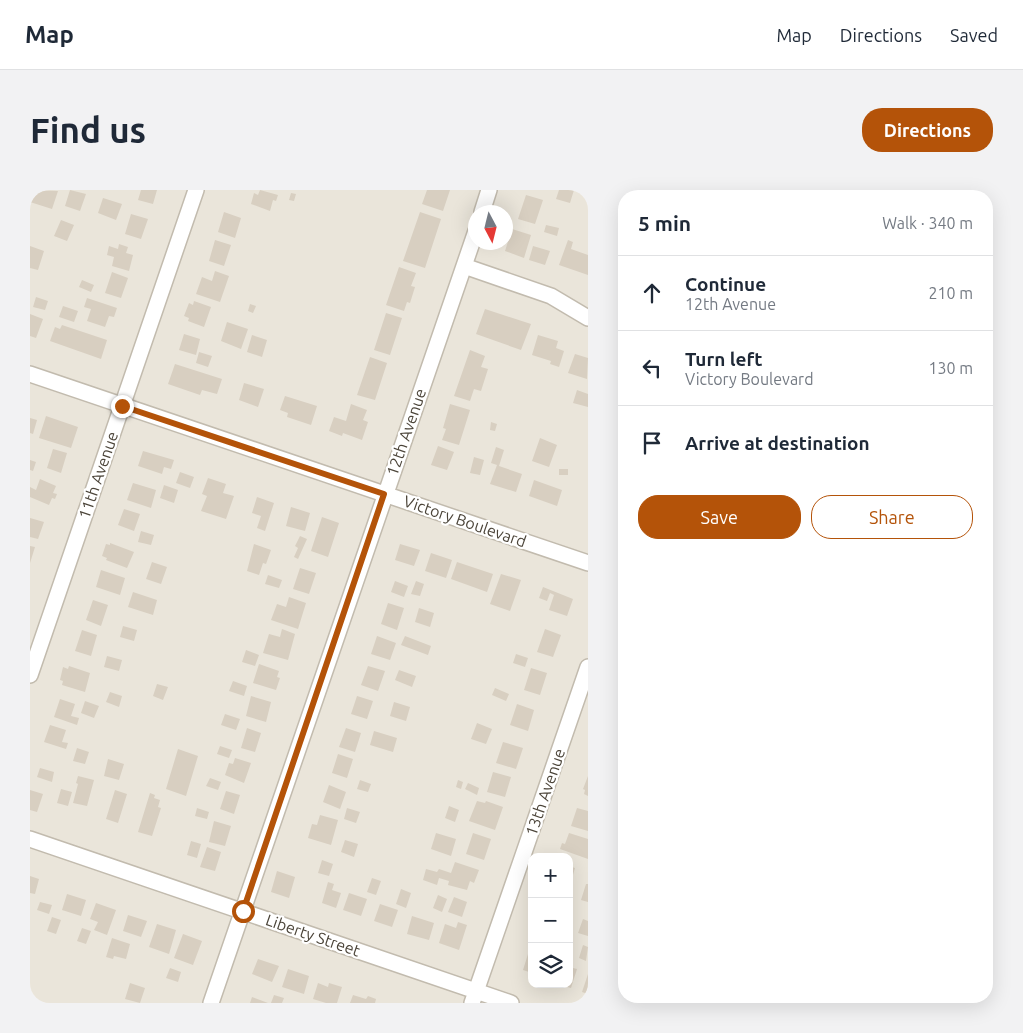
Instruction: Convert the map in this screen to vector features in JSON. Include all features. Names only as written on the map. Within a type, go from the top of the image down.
[{"type":"street","name":"11th Avenue","points":[[30,675],[196,190]]},
{"type":"street","points":[[484,205],[489,190]]},
{"type":"street","name":"12th Avenue","points":[[211,1003],[384,494],[469,250]]},
{"type":"street","points":[[464,266],[551,296],[588,318]]},
{"type":"street","name":"Victory Boulevard","points":[[30,374],[588,563]]},
{"type":"street","name":"13th Avenue","points":[[474,997],[588,667]]},
{"type":"street","name":"Liberty Street","points":[[30,839],[243,911],[474,997],[511,1003]]},
{"type":"shaded area","points":[[30,190],[588,190],[588,1003],[30,1003]]},
{"type":"building","points":[[31,190],[58,191],[52,209],[30,202]]},
{"type":"building","points":[[70,190],[86,194],[80,211],[65,206]]},
{"type":"building","points":[[141,190],[157,190],[153,204],[138,200]]},
{"type":"building","points":[[260,190],[278,195],[276,201],[273,200],[270,211],[251,204],[254,193],[258,195]]},
{"type":"building","points":[[427,190],[450,190],[443,211],[422,204]]},
{"type":"building","points":[[559,190],[574,190],[570,203],[556,199]]},
{"type":"building","points":[[291,193],[296,194],[294,201],[289,200]]},
{"type":"building","points":[[526,195],[543,200],[535,224],[518,219]]},
{"type":"building","points":[[103,198],[122,204],[116,220],[98,213]]},
{"type":"building","points":[[224,212],[241,218],[235,238],[218,232]]},
{"type":"building","points":[[420,212],[441,219],[425,268],[403,261]]},
{"type":"building","points":[[131,214],[148,219],[141,239],[125,234]]},
{"type":"building","points":[[61,220],[74,225],[67,241],[54,236]]},
{"type":"building","points":[[546,225],[559,228],[557,236],[544,232]]},
{"type":"building","points":[[513,229],[531,235],[524,258],[505,251],[513,250]]},
{"type":"building","points":[[215,240],[231,245],[224,266],[209,261]]},
{"type":"building","points":[[568,240],[573,242],[571,249],[588,255],[588,275],[559,265]]},
{"type":"building","points":[[119,244],[128,247],[126,253],[133,255],[129,271],[112,266],[114,257],[107,255],[109,246],[118,249]]},
{"type":"building","points":[[30,246],[44,251],[38,270],[30,268]]},
{"type":"building","points":[[533,246],[550,251],[545,265],[529,260]]},
{"type":"building","points":[[399,267],[416,273],[411,286],[415,287],[410,303],[407,302],[404,311],[386,305]]},
{"type":"building","points":[[215,271],[229,276],[220,302],[196,294],[202,277],[212,281]]},
{"type":"building","points":[[112,272],[128,278],[121,298],[105,293]]},
{"type":"building","points":[[82,280],[94,285],[91,292],[79,287]]},
{"type":"building","points":[[36,297],[48,301],[45,310],[33,307]]},
{"type":"building","points":[[87,298],[117,308],[114,317],[109,316],[105,327],[87,321],[91,309],[84,307]]},
{"type":"building","points":[[194,301],[211,307],[204,327],[188,321],[189,318],[184,316],[189,303],[193,305]]},
{"type":"building","points":[[250,304],[256,306],[253,313],[248,311]]},
{"type":"building","points":[[63,306],[78,311],[74,322],[59,317]]},
{"type":"building","points":[[485,309],[531,324],[521,350],[476,334]]},
{"type":"building","points":[[386,313],[402,318],[390,355],[374,350]]},
{"type":"building","points":[[30,314],[43,319],[36,338],[30,336]]},
{"type":"building","points":[[227,322],[248,329],[241,349],[221,341]]},
{"type":"building","points":[[62,325],[107,340],[101,359],[50,341],[55,327],[60,329]]},
{"type":"building","points":[[184,334],[200,339],[196,355],[179,350]]},
{"type":"building","points":[[252,335],[267,340],[262,357],[247,352]]},
{"type":"building","points":[[538,335],[558,341],[556,348],[564,351],[559,367],[550,364],[551,361],[532,355]]},
{"type":"building","points":[[470,350],[485,356],[481,367],[488,369],[481,391],[474,389],[470,401],[454,396]]},
{"type":"building","points":[[199,352],[212,356],[208,367],[196,363]]},
{"type":"building","points":[[575,354],[588,358],[587,379],[568,373]]},
{"type":"building","points":[[370,357],[387,363],[375,400],[357,395]]},
{"type":"building","points":[[175,364],[222,379],[217,394],[202,390],[200,395],[168,384]]},
{"type":"building","points":[[244,383],[264,389],[258,407],[239,400]]},
{"type":"building","points":[[577,390],[588,394],[588,407],[573,403]]},
{"type":"building","points":[[285,396],[317,406],[311,425],[287,417],[288,413],[280,410]]},
{"type":"building","points":[[351,404],[367,410],[363,420],[368,422],[362,440],[343,433],[342,436],[329,431],[334,417],[346,421]]},
{"type":"building","points":[[450,404],[470,410],[459,445],[442,440],[446,429],[443,428]]},
{"type":"building","points":[[46,416],[78,427],[71,448],[39,438]]},
{"type":"building","points":[[30,418],[37,420],[33,434],[30,433]]},
{"type":"building","points":[[491,422],[497,424],[495,431],[490,430]]},
{"type":"building","points":[[540,438],[557,445],[549,467],[532,461]]},
{"type":"building","points":[[438,446],[454,452],[447,470],[431,465]]},
{"type":"building","points":[[496,447],[504,450],[499,466],[522,474],[516,492],[490,484],[497,465],[491,463]]},
{"type":"building","points":[[53,449],[67,453],[61,473],[47,468]]},
{"type":"building","points":[[143,451],[174,460],[171,469],[164,467],[162,474],[138,466]]},
{"type":"building","points":[[474,457],[484,460],[480,475],[470,473]]},
{"type":"building","points":[[30,460],[36,462],[33,471],[30,470]]},
{"type":"building","points":[[559,469],[568,469],[568,475],[559,475]]},
{"type":"building","points":[[180,472],[194,477],[190,488],[176,483]]},
{"type":"building","points":[[208,478],[226,484],[223,493],[234,496],[226,519],[201,511],[207,496],[202,494]]},
{"type":"building","points":[[40,479],[56,486],[53,493],[57,494],[55,499],[52,498],[49,505],[30,497],[30,487],[36,490]]},
{"type":"building","points":[[534,480],[562,490],[557,506],[529,496]]},
{"type":"building","points":[[133,483],[156,490],[151,508],[127,500]]},
{"type":"building","points":[[164,485],[178,490],[174,503],[160,498]]},
{"type":"building","points":[[257,497],[274,503],[265,531],[257,528],[261,516],[252,513]]},
{"type":"building","points":[[291,507],[310,513],[305,531],[286,526]]},
{"type":"building","points":[[124,509],[140,514],[134,531],[118,525]]},
{"type":"building","points":[[322,517],[339,523],[328,557],[311,551]]},
{"type":"building","points":[[30,518],[44,522],[38,539],[30,537]]},
{"type":"building","points":[[141,531],[154,535],[151,545],[138,542]]},
{"type":"building","points":[[300,536],[307,539],[298,559],[294,557],[298,548],[295,546]]},
{"type":"building","points":[[110,543],[134,552],[127,568],[106,560],[107,558],[102,556],[106,544],[110,545]]},
{"type":"building","points":[[254,544],[271,550],[266,564],[263,563],[259,575],[247,571]]},
{"type":"building","points":[[400,544],[420,550],[414,566],[395,560]]},
{"type":"building","points":[[30,546],[35,547],[30,563]]},
{"type":"building","points":[[431,553],[452,560],[446,578],[425,571]]},
{"type":"building","points":[[152,562],[167,567],[161,584],[146,579]]},
{"type":"building","points":[[457,562],[493,574],[487,592],[451,579]]},
{"type":"building","points":[[300,568],[316,573],[309,594],[293,589]]},
{"type":"building","points":[[101,570],[125,578],[120,595],[96,587]]},
{"type":"building","points":[[501,574],[521,580],[510,611],[490,604]]},
{"type":"building","points":[[268,575],[282,580],[279,588],[265,584]]},
{"type":"building","points":[[395,581],[408,586],[404,597],[391,592]]},
{"type":"building","points":[[416,581],[424,584],[420,596],[411,594]]},
{"type":"building","points":[[543,587],[573,599],[567,616],[549,610],[554,595],[550,593],[547,601],[539,598]]},
{"type":"building","points":[[133,592],[157,600],[153,615],[128,607]]},
{"type":"building","points":[[289,597],[306,603],[298,629],[271,620],[277,604],[286,607]]},
{"type":"building","points":[[93,600],[108,605],[101,626],[86,620]]},
{"type":"building","points":[[388,603],[404,608],[397,630],[381,624]]},
{"type":"building","points":[[419,608],[434,613],[430,627],[415,622]]},
{"type":"building","points":[[123,626],[137,630],[134,641],[120,637]]},
{"type":"building","points":[[282,629],[295,634],[288,660],[263,653],[269,634],[280,637]]},
{"type":"building","points":[[545,629],[561,635],[553,657],[537,652]]},
{"type":"building","points":[[82,630],[97,635],[91,656],[75,651]]},
{"type":"building","points":[[377,636],[396,643],[390,660],[371,654]]},
{"type":"building","points":[[405,636],[431,646],[428,655],[401,645]]},
{"type":"building","points":[[246,650],[259,655],[255,666],[242,662]]},
{"type":"building","points":[[516,654],[528,658],[525,667],[513,663]]},
{"type":"building","points":[[107,656],[122,660],[119,671],[104,667]]},
{"type":"building","points":[[259,664],[279,671],[277,677],[280,678],[276,690],[253,683]]},
{"type":"building","points":[[69,666],[90,673],[85,692],[62,685],[63,681],[60,680],[63,667],[68,669]]},
{"type":"building","points":[[368,666],[385,671],[378,691],[361,685]]},
{"type":"building","points":[[531,668],[547,673],[540,695],[524,690]]},
{"type":"building","points":[[399,670],[416,676],[412,687],[395,680]]},
{"type":"building","points":[[233,681],[247,686],[244,696],[229,691]]},
{"type":"building","points":[[157,684],[168,687],[163,700],[153,696]]},
{"type":"building","points":[[495,688],[509,694],[506,701],[492,695]]},
{"type":"building","points":[[110,692],[122,696],[119,707],[106,702]]},
{"type":"building","points":[[251,696],[271,702],[266,722],[246,716]]},
{"type":"building","points":[[357,696],[373,701],[367,719],[351,714]]},
{"type":"building","points":[[60,699],[75,704],[71,716],[79,718],[77,725],[54,717]]},
{"type":"building","points":[[85,701],[99,706],[94,718],[81,713]]},
{"type":"building","points":[[394,702],[410,707],[406,721],[390,716]]},
{"type":"building","points":[[517,704],[534,710],[528,731],[510,725]]},
{"type":"building","points":[[225,714],[240,719],[236,730],[221,725]]},
{"type":"building","points":[[477,723],[492,729],[486,744],[471,739]]},
{"type":"building","points":[[50,725],[66,730],[62,742],[68,743],[66,749],[44,742]]},
{"type":"building","points":[[247,728],[261,733],[255,752],[241,748]]},
{"type":"building","points":[[346,728],[361,733],[355,752],[339,747]]},
{"type":"building","points":[[374,731],[397,738],[393,752],[370,745]]},
{"type":"building","points":[[503,742],[523,748],[516,769],[496,763]]},
{"type":"building","points":[[220,746],[232,750],[229,758],[217,754]]},
{"type":"building","points":[[77,748],[89,752],[85,764],[73,761]]},
{"type":"building","points":[[178,749],[198,756],[186,796],[166,789]]},
{"type":"building","points":[[338,754],[353,759],[347,778],[332,773]]},
{"type":"building","points":[[235,758],[251,763],[244,783],[225,775],[229,763],[233,764]]},
{"type":"building","points":[[108,759],[124,764],[119,780],[104,776]]},
{"type":"building","points":[[40,768],[54,772],[52,782],[37,777]]},
{"type":"building","points":[[493,772],[511,777],[505,797],[487,792]]},
{"type":"building","points":[[78,776],[94,780],[87,806],[73,803]]},
{"type":"building","points":[[588,776],[588,796],[584,794],[585,790],[583,789]]},
{"type":"building","points":[[210,778],[221,782],[218,790],[206,786]]},
{"type":"building","points":[[360,780],[371,784],[368,792],[357,789]]},
{"type":"building","points":[[458,780],[463,782],[461,789],[456,787]]},
{"type":"building","points":[[468,783],[479,788],[477,795],[465,789]]},
{"type":"building","points":[[329,785],[346,792],[340,809],[323,802]]},
{"type":"building","points":[[61,789],[72,792],[68,806],[57,803]]},
{"type":"building","points":[[30,790],[43,794],[37,812],[30,810]]},
{"type":"building","points":[[115,790],[127,794],[118,823],[106,819]]},
{"type":"building","points":[[226,791],[240,795],[234,814],[220,809]]},
{"type":"building","points":[[150,793],[155,795],[154,798],[160,800],[158,807],[161,808],[152,836],[138,832]]},
{"type":"building","points":[[477,801],[485,803],[486,801],[503,807],[495,830],[469,821]]},
{"type":"building","points":[[449,806],[459,810],[455,822],[445,818]]},
{"type":"building","points":[[197,808],[209,812],[207,819],[195,816]]},
{"type":"building","points":[[347,808],[360,812],[356,823],[344,819]]},
{"type":"building","points":[[577,808],[588,811],[588,831],[571,826]]},
{"type":"building","points":[[320,815],[338,820],[331,845],[308,838],[312,824],[317,825]]},
{"type":"building","points":[[214,821],[231,826],[225,846],[209,842]]},
{"type":"building","points":[[436,833],[456,839],[451,856],[431,849]]},
{"type":"building","points":[[473,833],[491,839],[484,860],[466,854]]},
{"type":"building","points":[[569,833],[588,839],[588,859],[560,849],[562,843],[565,844]]},
{"type":"building","points":[[345,840],[358,844],[354,857],[341,852]]},
{"type":"building","points":[[191,841],[201,844],[197,858],[187,855]]},
{"type":"building","points":[[207,847],[221,852],[215,871],[200,867]]},
{"type":"building","points":[[322,860],[333,864],[329,876],[318,873]]},
{"type":"building","points":[[455,862],[479,870],[474,883],[470,881],[467,890],[448,885],[449,881],[439,878],[437,885],[423,880],[426,869],[437,872],[439,869],[451,873]]},
{"type":"building","points":[[277,871],[295,877],[289,898],[271,892]]},
{"type":"building","points":[[30,876],[39,879],[35,894],[30,893]]},
{"type":"building","points":[[372,878],[381,881],[376,895],[367,892]]},
{"type":"building","points":[[328,882],[334,884],[332,890],[341,893],[336,908],[322,903]]},
{"type":"building","points":[[586,884],[588,884],[588,902],[581,900]]},
{"type":"building","points":[[401,889],[411,893],[406,908],[396,904]]},
{"type":"building","points":[[349,893],[367,899],[361,916],[343,910]]},
{"type":"building","points":[[67,894],[86,900],[81,916],[62,910]]},
{"type":"building","points":[[438,895],[447,899],[442,912],[433,908]]},
{"type":"building","points":[[454,897],[467,902],[462,917],[448,912]]},
{"type":"building","points":[[40,902],[52,905],[49,914],[37,910]]},
{"type":"building","points":[[96,903],[116,910],[107,935],[94,930],[98,922],[90,919]]},
{"type":"building","points":[[380,904],[398,910],[392,927],[374,921]]},
{"type":"building","points":[[128,915],[147,921],[141,937],[123,931]]},
{"type":"building","points":[[412,916],[434,923],[429,940],[407,934]]},
{"type":"building","points":[[52,917],[61,920],[56,934],[47,931]]},
{"type":"building","points":[[583,919],[588,921],[588,936],[578,933]]},
{"type":"building","points":[[458,922],[467,925],[459,950],[439,943],[445,924],[456,928]]},
{"type":"building","points":[[157,924],[176,930],[169,954],[149,947]]},
{"type":"building","points":[[82,928],[91,931],[86,944],[77,941]]},
{"type":"building","points":[[183,934],[202,941],[193,965],[174,958]]},
{"type":"building","points":[[112,938],[130,944],[126,959],[114,956],[113,959],[106,957]]},
{"type":"building","points":[[583,945],[588,947],[586,961],[579,958]]},
{"type":"building","points":[[528,954],[528,972],[523,970]]},
{"type":"building","points":[[258,959],[279,966],[272,982],[252,974]]},
{"type":"building","points":[[170,968],[181,972],[178,982],[166,978]]},
{"type":"building","points":[[573,968],[577,969],[573,982]]},
{"type":"building","points":[[288,969],[309,976],[304,994],[282,987]]},
{"type":"building","points":[[588,974],[588,994],[582,992]]},
{"type":"building","points":[[130,983],[145,988],[140,1003],[125,999]]},
{"type":"building","points":[[318,983],[328,987],[329,983],[342,987],[337,1003],[326,1003],[313,999]]},
{"type":"building","points":[[274,995],[284,998],[282,1003],[271,1003]]},
{"type":"building","points":[[353,995],[366,999],[368,996],[376,999],[375,1003],[350,1003]]},
{"type":"building","points":[[252,997],[268,1003],[250,1003]]},
{"type":"route","points":[[122,406],[384,494],[243,911]]}]
